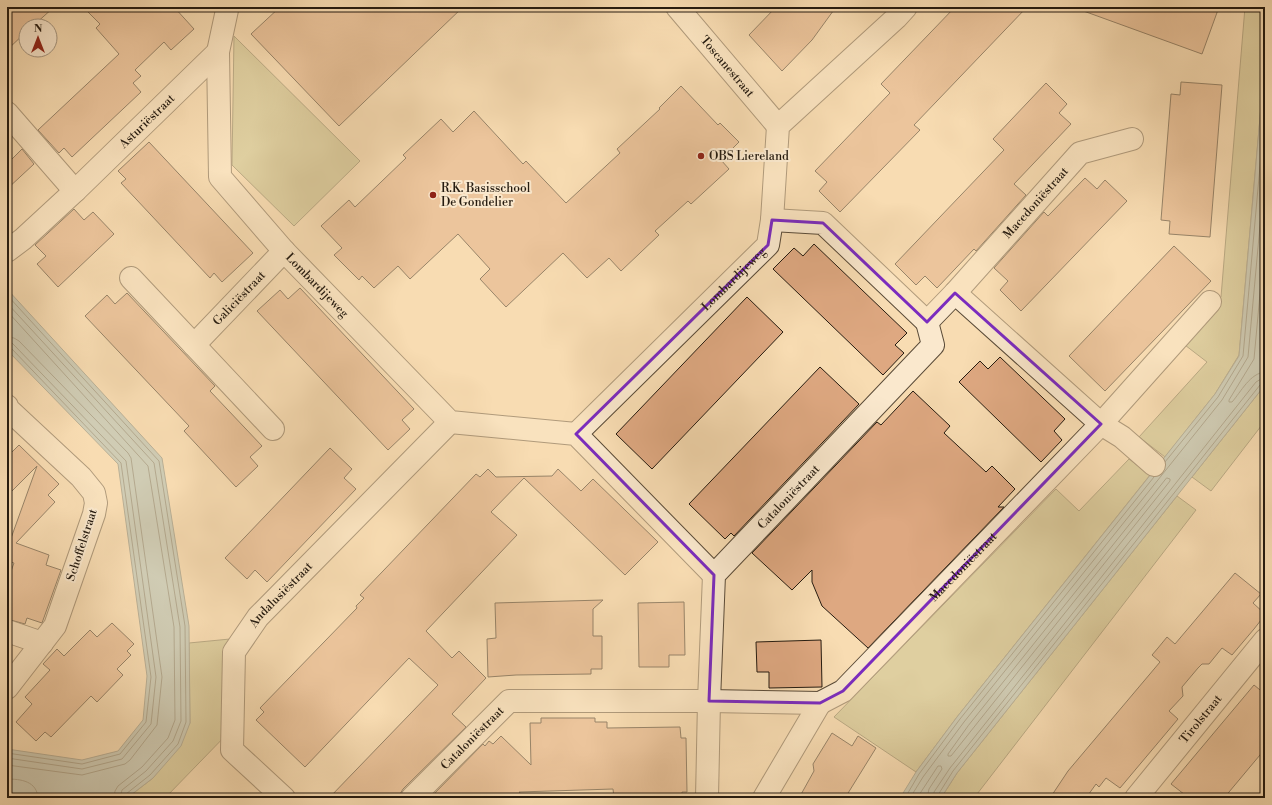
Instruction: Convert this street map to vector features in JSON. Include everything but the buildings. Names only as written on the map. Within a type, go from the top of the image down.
[{"type":"street","name":"Toscanestraat","points":[[677,7],[778,126]]},
{"type":"street","points":[[778,126],[896,18],[906,7]]},
{"type":"street","name":"Lombardijeweg","points":[[228,8],[218,52],[220,178],[284,252],[450,422]]},
{"type":"street","name":"Asturiëstraat","points":[[15,245],[75,191],[218,52]]},
{"type":"street","points":[[7,113],[75,191]]},
{"type":"street","name":"Lombardijeweg","points":[[576,434],[768,245],[772,220],[778,126]]},
{"type":"street","name":"Macedoniëstraat","points":[[927,322],[955,293],[1080,153],[1132,139]]},
{"type":"street","points":[[772,220],[823,223],[927,322]]},
{"type":"street","name":"Galiciëstraat","points":[[194,345],[284,252]]},
{"type":"street","points":[[132,278],[273,429]]},
{"type":"street","points":[[955,293],[1101,424],[1122,437],[1154,464]]},
{"type":"street","name":"Macedoniëstraat","points":[[709,701],[820,703],[843,691],[1101,424],[1210,302]]},
{"type":"street","name":"Cataloniëstraat","points":[[714,575],[933,345],[927,322]]},
{"type":"street","name":"Schoffelstraat","points":[[7,406],[7,408],[24,425],[81,477],[94,493],[96,503],[94,514],[55,626],[7,688]]},
{"type":"street","points":[[450,422],[576,434],[714,575],[707,798]]},
{"type":"street","name":"Andalusiëstraat","points":[[284,798],[232,750],[234,652],[258,617],[450,422]]},
{"type":"street","points":[[7,631],[42,642]]},
{"type":"street","name":"Tirolstraat","points":[[1136,798],[1265,640]]},
{"type":"street","name":"Cataloniëstraat","points":[[412,798],[509,701],[709,701]]},
{"type":"street","points":[[764,798],[820,703]]},
{"type":"highlighted area","points":[[772,220],[823,223],[927,322],[955,293],[1101,424],[843,691],[820,703],[709,701],[714,575],[576,434],[768,245]]},
{"type":"shaded area","points":[[1245,7],[1265,7],[1265,61],[1239,355],[1215,394],[1165,457],[1139,437],[1207,362],[1181,342],[1221,297]]},
{"type":"shaded area","points":[[234,36],[360,161],[294,226],[232,165]]},
{"type":"shaded area","points":[[1265,385],[1265,421],[1211,491],[1192,477]]},
{"type":"shaded area","points":[[1129,459],[1150,475],[957,717],[916,772],[834,717],[1056,489],[1079,511]]},
{"type":"shaded area","points":[[1177,496],[1196,510],[974,798],[941,798],[957,773]]},
{"type":"shaded area","points":[[230,639],[232,729],[165,798],[127,798],[153,778],[190,723],[189,643]]},
{"type":"water","points":[[1265,61],[1265,385],[957,773],[941,798],[900,798],[916,772],[957,717],[1215,394],[1239,356]]},
{"type":"water","points":[[7,289],[162,458],[189,626],[190,723],[181,746],[153,778],[127,798],[35,798],[7,794],[7,749],[82,760],[118,751],[143,720],[147,676],[118,464],[7,350]]},
{"type":"place","name":"OBS Liereland","points":[[701,156]]},
{"type":"place","name":"R.K. Basisschool De Gondelier","points":[[433,195]]}]
